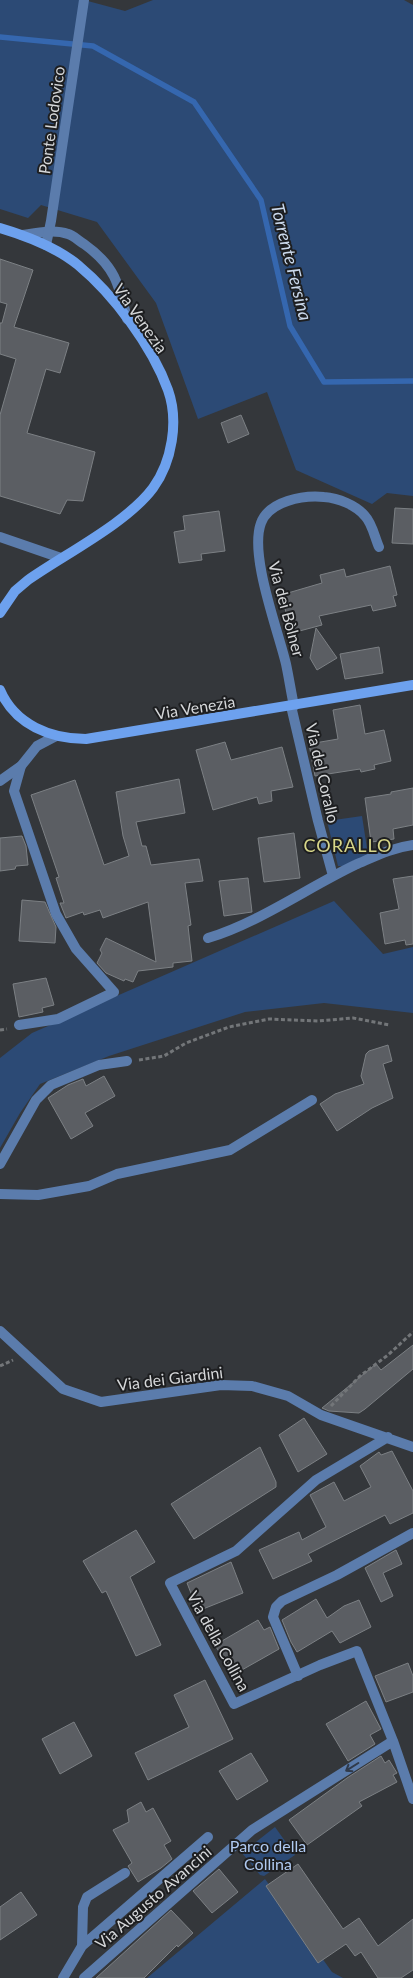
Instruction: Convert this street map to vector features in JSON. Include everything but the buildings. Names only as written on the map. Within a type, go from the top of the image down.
[{"type":"main road","name":"Via Venezia","points":[[0,228],[46,245],[78,265],[96,282],[127,320],[153,359],[168,392],[172,413],[172,433],[167,460],[152,489],[129,512],[28,580],[15,591],[0,613]]},
{"type":"main road","name":"Via Venezia","points":[[0,690],[8,704],[35,728],[56,736],[86,740],[413,685]]},
{"type":"street","name":"Ponte Lodovico","points":[[46,245],[84,2]]},
{"type":"street","points":[[22,235],[48,232],[69,234],[88,247],[110,267],[120,290],[127,320]]},
{"type":"street","name":"Via dei Bòlner","points":[[293,706],[286,664],[258,556],[260,524],[267,511],[282,503],[305,498],[324,497],[346,502],[365,516],[379,547]]},
{"type":"street","points":[[0,537],[61,558]]},
{"type":"street","name":"Via del Corallo","points":[[293,706],[318,822],[333,876]]},
{"type":"street","points":[[0,781],[21,766],[36,746],[56,736]]},
{"type":"street","points":[[20,1025],[58,1019],[114,992],[76,949],[56,914],[14,791],[21,766]]},
{"type":"street","points":[[208,938],[229,932],[333,876],[392,848],[413,845]]},
{"type":"street","points":[[0,1164],[36,1100],[51,1086],[99,1065],[127,1062]]},
{"type":"street","points":[[0,1194],[38,1195],[80,1188],[117,1174],[230,1150],[312,1100]]},
{"type":"street","name":"Via dei Giardini","points":[[0,1330],[63,1389],[101,1402],[221,1385],[252,1386],[288,1396],[322,1415],[413,1446]]},
{"type":"street","name":"Via della Collina","points":[[388,1437],[316,1480],[236,1551],[170,1583],[234,1704],[357,1651],[393,1741],[413,1799]]},
{"type":"street","points":[[298,1676],[273,1617],[276,1607],[282,1601],[337,1575],[413,1533]]},
{"type":"street","name":"Via Augusto Avancini","points":[[84,1978],[252,1830],[393,1741]]},
{"type":"street","points":[[62,1978],[82,1946],[208,1837]]},
{"type":"street","points":[[82,1946],[82,1907],[87,1897],[125,1873]]},
{"type":"path","points":[[127,1062],[164,1056],[186,1043],[229,1027],[269,1019],[318,1021],[353,1018],[390,1025]]},
{"type":"path","points":[[322,1415],[360,1376],[388,1355],[413,1332]]},
{"type":"path","points":[[0,1366],[17,1359]]},
{"type":"green space","points":[[0,0],[84,0],[125,11],[153,0],[404,0],[413,5],[413,496],[387,493],[372,504],[296,470],[267,392],[198,419],[156,303],[97,222],[41,205],[28,218],[0,209]]},
{"type":"green space","points":[[362,816],[368,855],[344,866],[338,866],[327,821]]},
{"type":"green space","points":[[334,901],[383,954],[413,947],[413,1013],[324,1003],[245,1012],[109,1056],[40,1084],[20,1113],[0,1148],[0,1058],[32,1033]]},
{"type":"green space","name":"Parco della Collina","points":[[275,1827],[295,1855],[264,1876],[260,1875],[242,1853]]},
{"type":"green space","points":[[265,1879],[332,1972],[343,1978],[147,1978]]},
{"type":"waterway","name":"Torrente Fersina","points":[[0,37],[93,46],[194,102],[261,200],[290,326],[324,382],[413,381]]},
{"type":"district","name":"CORALLO","points":[[348,845]]}]
